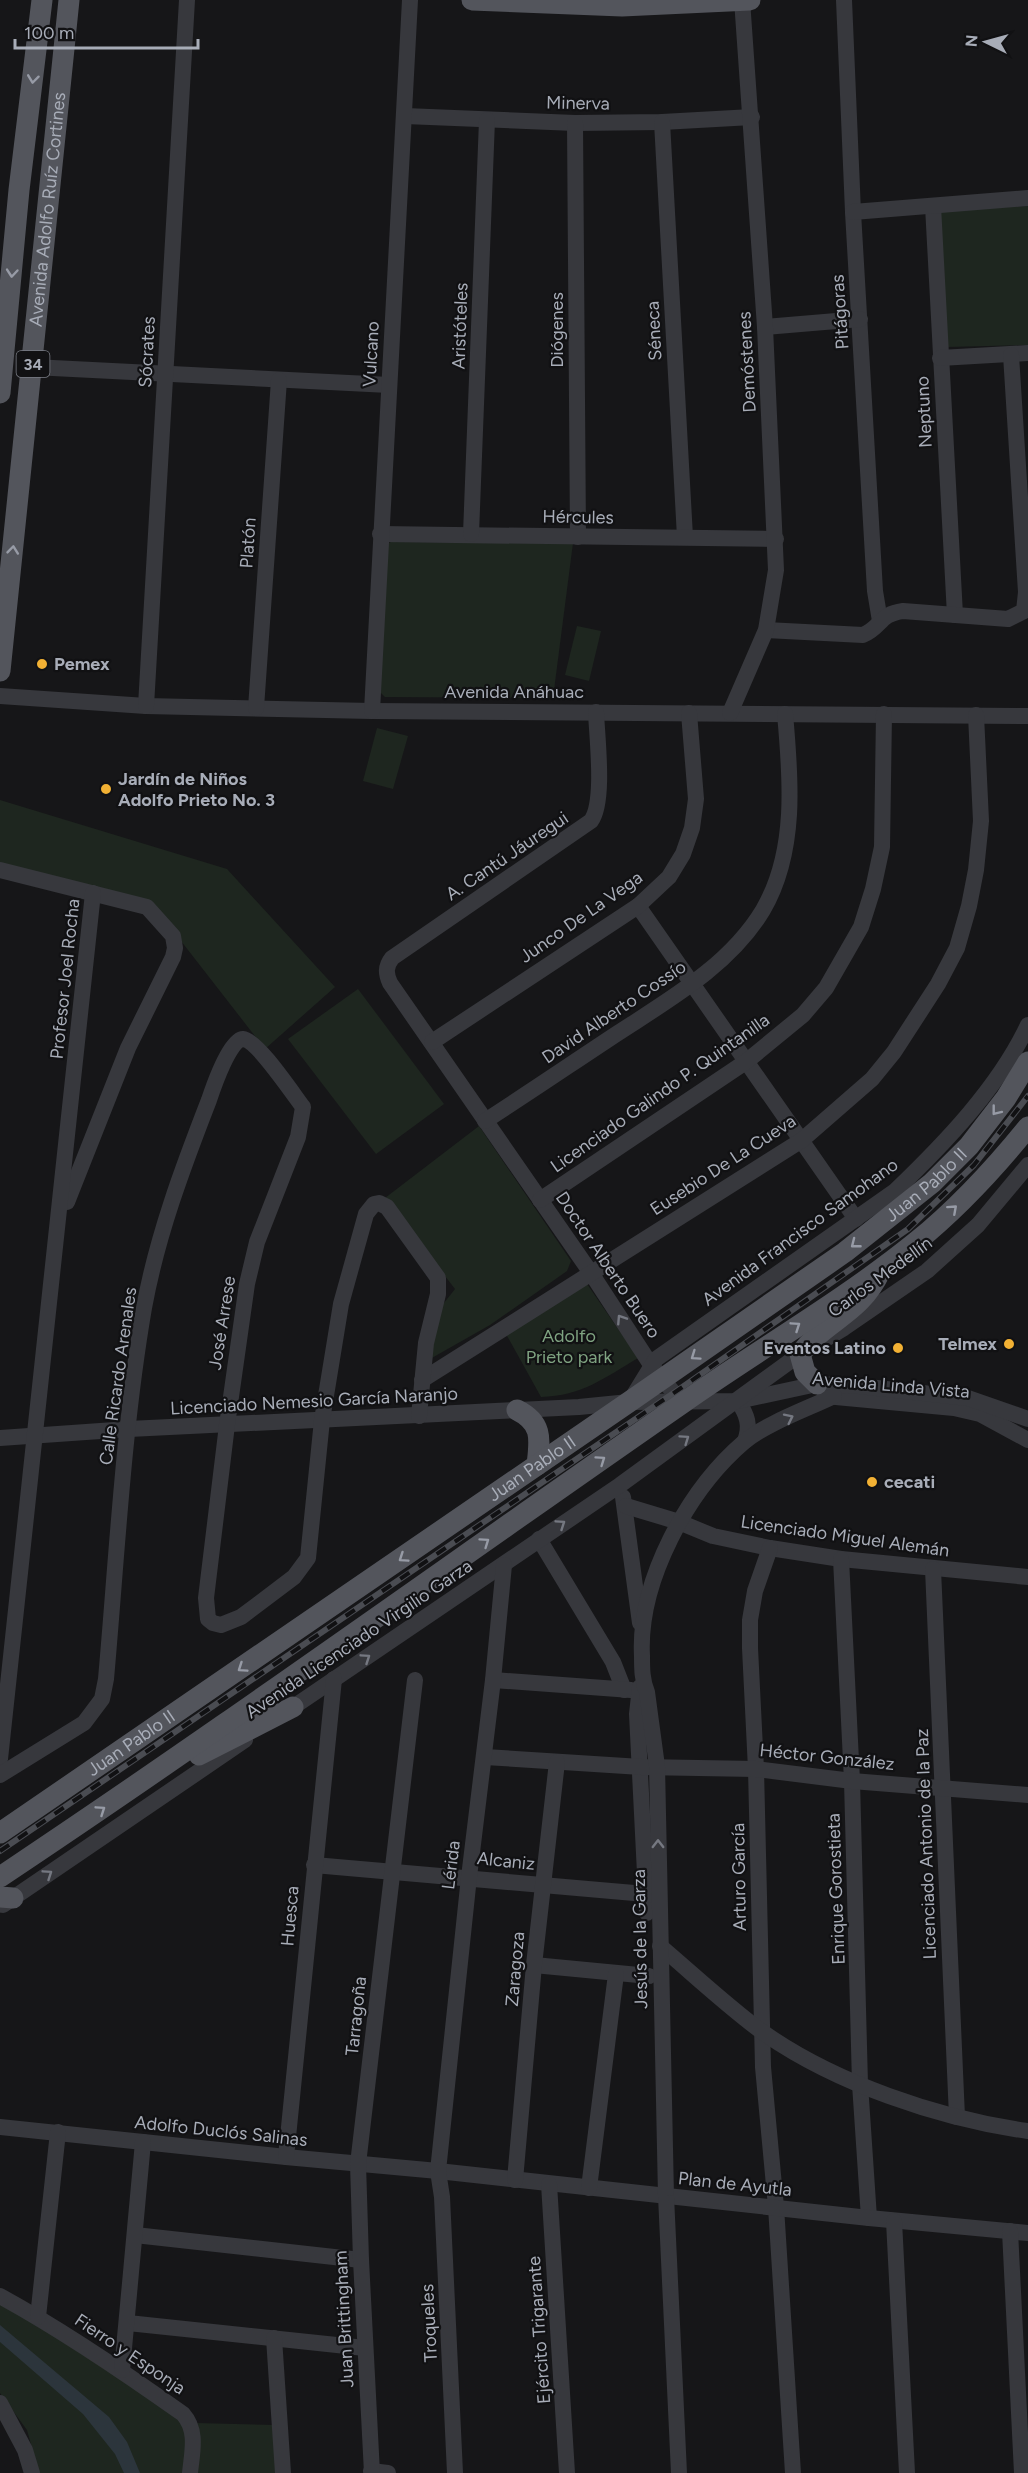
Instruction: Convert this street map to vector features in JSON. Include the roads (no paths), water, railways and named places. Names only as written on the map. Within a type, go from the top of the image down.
[{"type":"main road","name":"Avenida Adolfo Ruíz Cortines","points":[[0,393],[19,190],[42,0]]},
{"type":"main road","name":"Avenida Adolfo Ruíz Cortines","points":[[0,671],[69,0]]},
{"type":"main road","points":[[472,0],[622,3],[750,0]]},
{"type":"main road","name":"Juan Pablo II","points":[[0,1833],[629,1402],[657,1372],[845,1252],[932,1183],[969,1146],[1006,1098],[1028,1062]]},
{"type":"main road","name":"Juan Pablo II","points":[[0,1877],[132,1789],[682,1403],[882,1267],[959,1204],[998,1165],[1028,1128]]},
{"type":"main road","points":[[826,1390],[805,1372],[800,1354],[809,1343],[860,1303],[869,1293],[882,1267]]},
{"type":"main road","points":[[517,1410],[528,1416],[539,1432],[537,1465]]},
{"type":"main road","points":[[132,1789],[293,1707]]},
{"type":"street","name":"Sócrates","points":[[146,706],[187,0]]},
{"type":"street","name":"Vulcano","points":[[372,711],[410,0]]},
{"type":"street","name":"Demóstenes","points":[[730,713],[766,630],[776,570],[765,327],[742,0]]},
{"type":"street","name":"Pitágoras","points":[[844,0],[853,212],[874,581],[880,621]]},
{"type":"street","name":"Minerva","points":[[405,116],[576,123],[662,122],[752,117]]},
{"type":"street","name":"Aristóteles","points":[[471,534],[488,120]]},
{"type":"street","name":"Séneca","points":[[662,122],[685,537]]},
{"type":"street","name":"Diógenes","points":[[576,123],[578,537]]},
{"type":"street","points":[[853,212],[1028,198]]},
{"type":"street","name":"Neptuno","points":[[933,206],[955,615]]},
{"type":"street","points":[[765,327],[860,319]]},
{"type":"street","points":[[766,630],[863,635],[873,631],[890,613],[903,611],[1008,620],[1024,611],[1026,592],[1020,354],[940,358]]},
{"type":"street","points":[[33,367],[388,385]]},
{"type":"street","name":"Platón","points":[[256,708],[279,380]]},
{"type":"street","name":"Hércules","points":[[380,534],[776,539]]},
{"type":"street","name":"Avenida Anáhuac","points":[[0,696],[54,702],[146,706],[372,711],[1028,716]]},
{"type":"street","name":"A. Cantú Jáuregui","points":[[387,967],[392,958],[591,821],[596,814],[599,796],[596,712]]},
{"type":"street","name":"Junco De La Vega","points":[[432,1042],[638,906],[669,877],[683,854],[693,828],[696,799],[689,713]]},
{"type":"street","name":"David Alberto Cossío","points":[[485,1121],[693,984],[741,940],[763,909],[778,872],[787,839],[790,767],[785,714]]},
{"type":"street","name":"Licenciado Galindo P. Quintanilla","points":[[540,1200],[747,1061],[803,1015],[826,988],[861,927],[873,890],[882,847],[884,714]]},
{"type":"street","name":"Eusebio De La Cueva","points":[[422,1380],[802,1140],[872,1079],[894,1052],[929,999],[957,948],[976,870],[981,821],[976,715]]},
{"type":"street","points":[[0,870],[93,893]]},
{"type":"street","name":"Profesor Joel Rocha","points":[[0,1759],[93,893],[147,907],[173,936],[176,948],[128,1048],[59,1222]]},
{"type":"street","points":[[638,906],[856,1219]]},
{"type":"street","name":"Doctor Alberto Buero","points":[[387,967],[390,983],[657,1372],[682,1403]]},
{"type":"street","name":"Avenida Francisco Samohano","points":[[657,1372],[656,1359],[895,1191],[949,1137],[987,1089],[1028,1025]]},
{"type":"street","name":"Calle Ricardo Arenales","points":[[0,1775],[84,1723],[102,1699],[106,1679],[129,1429],[144,1307],[172,1199],[217,1077],[236,1041],[246,1039],[257,1049],[303,1107]]},
{"type":"street","name":"José Arrese","points":[[303,1107],[298,1137],[268,1209],[254,1252],[247,1284],[226,1425],[206,1598],[208,1619],[213,1623],[230,1623],[241,1617],[294,1577],[305,1563],[308,1557],[322,1420]]},
{"type":"street","name":"Carlos Medellín","points":[[738,1401],[759,1382],[844,1328],[927,1271],[978,1225],[1028,1165]]},
{"type":"street","points":[[322,1420],[341,1304],[366,1214],[374,1204],[379,1203],[387,1207],[438,1278],[438,1294],[426,1343],[419,1416]]},
{"type":"street","name":"Avenida Linda Vista","points":[[682,1403],[738,1401],[779,1393],[859,1386],[968,1398],[1028,1419]]},
{"type":"street","name":"Avenida Linda Vista","points":[[826,1390],[954,1408],[980,1414],[1028,1440]]},
{"type":"street","name":"Jesús de la Garza","points":[[663,2196],[649,1976],[652,1895],[649,1766],[638,1689],[641,1632],[663,1555],[679,1522],[704,1485],[745,1442],[826,1390]]},
{"type":"street","points":[[738,1401],[745,1411],[749,1425],[745,1442]]},
{"type":"street","name":"Avenida Licenciado Virgilio Garza","points":[[4,1901],[620,1485],[738,1401]]},
{"type":"street","name":"Licenciado Nemesio García Naranjo","points":[[0,1438],[129,1429],[419,1416],[629,1402],[682,1403]]},
{"type":"street","points":[[620,1485],[626,1506],[641,1632]]},
{"type":"street","name":"Licenciado Miguel Alemán","points":[[626,1506],[679,1522],[713,1536],[770,1548],[933,1569],[1028,1577]]},
{"type":"street","points":[[539,1539],[613,1662],[638,1689]]},
{"type":"street","name":"Arturo García","points":[[770,1548],[755,1591],[750,1620],[762,2031],[793,2473]]},
{"type":"street","name":"Enrique Gorostieta","points":[[841,1558],[852,1781],[860,2084],[869,2218]]},
{"type":"street","name":"Lérida","points":[[438,2171],[469,1877],[494,1680],[504,1564]]},
{"type":"street","name":"Licenciado Antonio de la Paz","points":[[933,1569],[957,2117]]},
{"type":"street","name":"Huesca","points":[[286,2157],[334,1679]]},
{"type":"street","name":"Tarragoña","points":[[358,2164],[415,1680]]},
{"type":"street","points":[[494,1680],[638,1689]]},
{"type":"street","name":"Héctor González","points":[[485,1758],[756,1769],[852,1781],[1028,1795]]},
{"type":"street","name":"Zaragoza","points":[[515,2180],[534,1965],[557,1762]]},
{"type":"street","name":"Alcaniz","points":[[314,1865],[652,1895]]},
{"type":"street","name":"Jesús de la Garza","points":[[652,1895],[660,1946],[663,2196]]},
{"type":"street","points":[[660,1946],[762,2031],[808,2058],[860,2084],[957,2117],[1028,2132]]},
{"type":"street","points":[[534,1965],[649,1976]]},
{"type":"street","points":[[589,2188],[616,1974]]},
{"type":"street","name":"Adolfo Duclós Salinas","points":[[0,2127],[438,2171]]},
{"type":"street","points":[[38,2317],[58,2132]]},
{"type":"street","points":[[122,2370],[143,2142]]},
{"type":"street","name":"Juan Brittingham","points":[[358,2164],[365,2348],[377,2472]]},
{"type":"street","name":"Plan de Ayutla","points":[[438,2171],[1028,2233]]},
{"type":"street","name":"Troqueles","points":[[438,2171],[442,2197],[455,2473]]},
{"type":"street","name":"Ejército Trigarante","points":[[549,2184],[567,2473]]},
{"type":"street","points":[[663,2196],[679,2473]]},
{"type":"street","points":[[894,2220],[907,2473]]},
{"type":"street","points":[[1010,2231],[1022,2473]]},
{"type":"street","points":[[135,2235],[361,2259]]},
{"type":"street","name":"Fierro y Esponja","points":[[0,2296],[122,2370],[183,2414],[191,2423],[193,2433],[190,2473]]},
{"type":"street","points":[[128,2323],[365,2348]]},
{"type":"street","points":[[274,2338],[283,2473]]},
{"type":"street","points":[[0,2403],[25,2450],[32,2473]]},
{"type":"railway","points":[[0,1851],[681,1388],[908,1229],[974,1165],[1028,1096]]},
{"type":"place","name":"Pemex","points":[[42,664]]},
{"type":"place","name":"Jardín de Niños Adolfo Prieto No. 3","points":[[106,789]]},
{"type":"place","name":"Telmex","points":[[1009,1344]]},
{"type":"place","name":"Eventos Latino","points":[[898,1348]]},
{"type":"place","name":"cecati","points":[[872,1482]]},
{"type":"park label","name":"Adolfo Prieto park","points":[[569,1346]]}]
